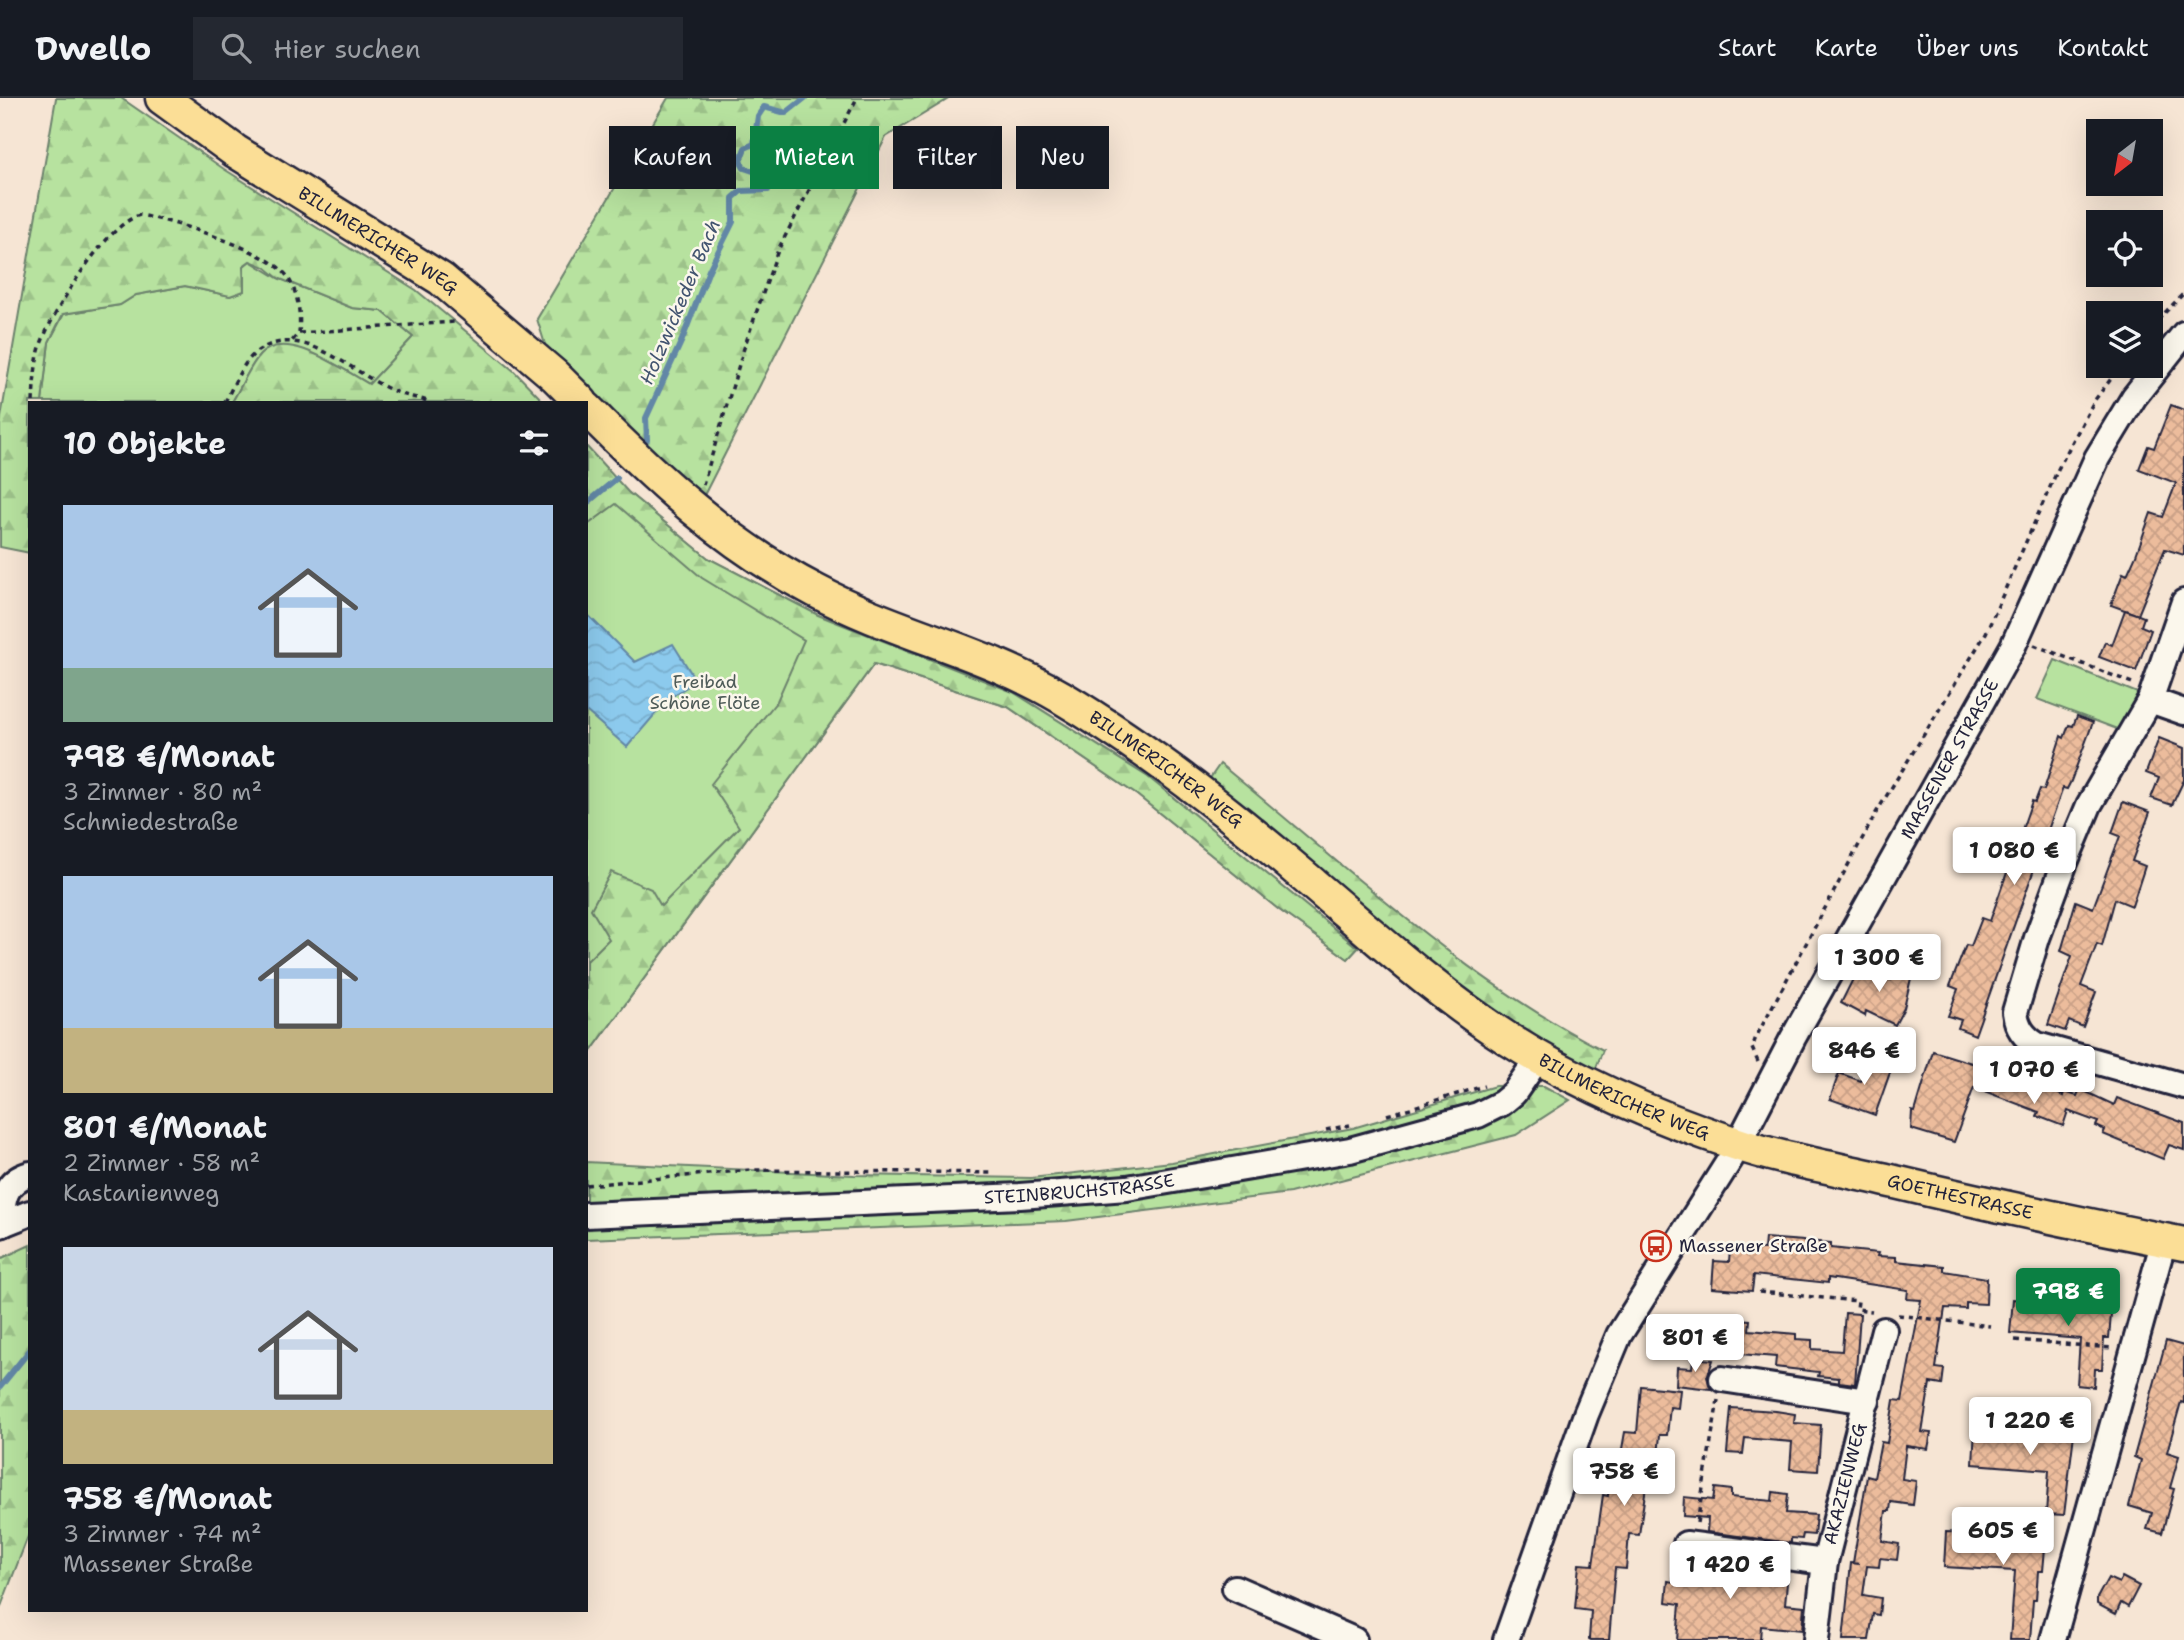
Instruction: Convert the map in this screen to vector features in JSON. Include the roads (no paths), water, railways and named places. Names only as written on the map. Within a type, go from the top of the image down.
[{"type":"main road","name":"BILLMERICHER WEG","points":[[162,98],[235,151],[441,279],[580,401]]},
{"type":"main road","name":"BILLMERICHER WEG","points":[[588,410],[695,513],[754,556],[817,592],[881,621],[953,646],[1021,676],[1108,726],[1250,831],[1403,962],[1469,1012],[1539,1057],[1645,1110],[1738,1145]]},
{"type":"main road","name":"GOETHESTRASSE","points":[[1738,1145],[1978,1201],[2174,1242]]},
{"type":"street","name":"MASSENER STRASSE","points":[[1506,1640],[1614,1346],[1738,1145],[1793,1038],[2013,646],[2097,458],[2134,397],[2184,334]]},
{"type":"street","points":[[2184,602],[2150,700],[2089,805],[2064,864],[2015,1012],[2016,1023],[2024,1038],[2037,1045],[2184,1086]]},
{"type":"street","points":[[2150,700],[2184,712]]},
{"type":"street","name":"STEINBRUCHSTRASSE","points":[[588,1215],[1020,1196],[1165,1182],[1350,1150],[1478,1115],[1502,1104],[1514,1093],[1539,1057]]},
{"type":"street","points":[[28,1175],[12,1181],[1,1217],[28,1213]]},
{"type":"street","points":[[2053,1640],[2135,1350],[2174,1242]]},
{"type":"street","name":"AKAZIENWEG","points":[[1816,1640],[1825,1562],[1886,1322]]},
{"type":"street","points":[[1722,1379],[1867,1401]]},
{"type":"street","points":[[1686,1544],[1825,1562]]},
{"type":"street","points":[[1235,1588],[1354,1640]]},
{"type":"water","points":[[588,615],[635,662],[673,644],[696,681],[668,699],[627,747],[588,713]]},
{"type":"waterway","name":"Holzwickeder Bach","points":[[647,440],[646,418],[682,340],[709,270],[733,222],[733,198],[741,191],[768,190],[768,182],[759,173],[744,168],[740,161],[745,148],[754,144],[758,116],[764,107],[786,113],[805,98]]},
{"type":"waterway","name":"Holzwickeder Bach","points":[[588,502],[617,478]]},
{"type":"waterway","name":"Holzwickeder Bach","points":[[0,1387],[28,1352]]},
{"type":"place","name":"Massener Straße","points":[[1656,1246]]},
{"type":"park label","name":"Freibad Schöne Flöte","points":[[705,692]]}]
